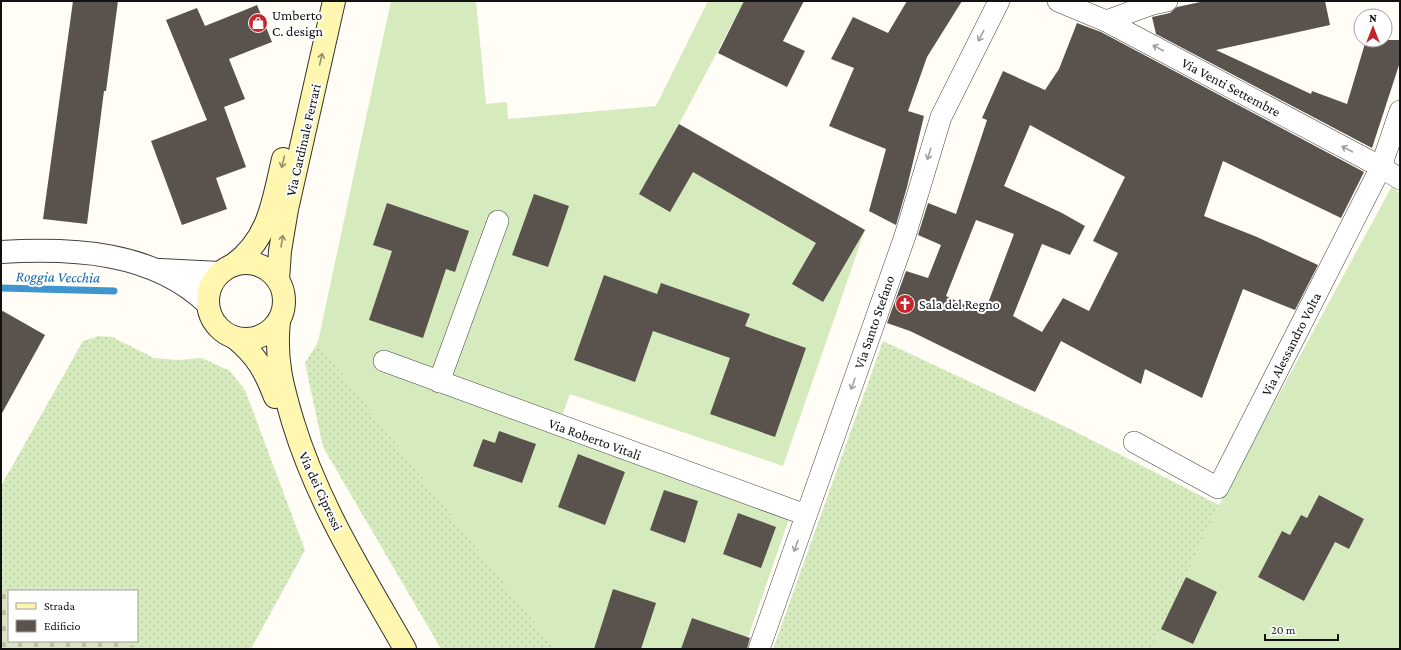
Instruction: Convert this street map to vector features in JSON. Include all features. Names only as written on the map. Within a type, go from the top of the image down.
[{"type":"main road","name":"Via Cardinale Ferrari","points":[[227,269],[251,250],[259,239],[269,217],[320,1]]},
{"type":"main road","name":"Via Cardinale Ferrari","points":[[278,280],[279,258],[286,215],[334,1]]},
{"type":"main road","points":[[250,263],[266,268],[278,280],[284,296],[284,308],[279,321],[265,335],[245,339],[236,338],[223,332],[210,315],[208,304],[211,287],[227,269],[250,263]]},
{"type":"main road","name":"Via dei Cipressi","points":[[279,321],[277,343],[279,372],[302,450],[326,508],[405,649]]},
{"type":"main road","name":"Via dei Cipressi","points":[[236,338],[248,349],[266,373],[292,453],[326,533],[391,649]]},
{"type":"street","name":"Via Santo Stefano","points":[[760,649],[904,236],[940,117],[999,1]]},
{"type":"street","name":"Via Venti Settembre","points":[[1058,1],[1106,21],[1381,167],[1400,179]]},
{"type":"street","points":[[1106,21],[1153,4],[1167,1]]},
{"type":"street","name":"Via Alessandro Volta","points":[[1134,442],[1218,488],[1381,167],[1400,111]]},
{"type":"street","points":[[439,382],[498,221]]},
{"type":"street","points":[[1,252],[42,250],[99,254],[135,262],[158,270],[198,295],[208,304]]},
{"type":"street","points":[[158,270],[227,269]]},
{"type":"street","name":"Via Roberto Vitali","points":[[384,361],[806,515]]},
{"type":"green space","points":[[391,1],[476,1],[486,104],[507,102],[508,119],[656,106],[708,1],[744,1],[679,124],[865,230],[783,466],[570,394],[556,432],[790,516],[744,649],[555,649],[318,342]]},
{"type":"green space","points":[[1392,186],[1400,194],[1400,649],[1151,649],[1219,505]],"holes":[[[1319,495],[1364,519],[1349,549],[1335,542],[1304,601],[1258,577],[1282,531],[1290,535],[1307,518]]]},
{"type":"green space","points":[[99,336],[112,337],[154,358],[177,360],[202,358],[230,371],[245,390],[305,550],[251,649],[138,649],[126,642],[138,642],[138,590],[1,591],[1,486],[83,341]]},
{"type":"green space","points":[[883,341],[1064,426],[1219,505],[1152,649],[773,649]]},
{"type":"green space","points":[[318,342],[555,649],[441,649],[323,447],[305,363]]},
{"type":"green space","points":[[8,590],[8,642],[126,642],[138,649],[1,649],[1,591]]},
{"type":"building","points":[[73,1],[118,1],[106,91],[104,91],[87,224],[43,219]]},
{"type":"building","points":[[744,1],[804,1],[783,41],[805,51],[787,87],[718,53]]},
{"type":"building","points":[[907,1],[962,1],[927,57],[908,111],[924,116],[896,225],[869,211],[886,149],[829,126],[854,68],[831,59],[853,17],[888,33]]},
{"type":"building","points":[[1205,1],[1325,1],[1330,25],[1216,50],[1311,94],[1312,91],[1347,104],[1364,48],[1393,48],[1393,40],[1400,40],[1400,62],[1372,148],[1156,34],[1152,17],[1170,13],[1177,7]]},
{"type":"building","points":[[257,5],[272,42],[229,59],[245,99],[224,107],[246,167],[216,178],[227,209],[182,225],[151,141],[207,120],[166,20],[197,8],[205,26]]},
{"type":"building","points":[[1077,23],[1101,32],[1364,172],[1341,218],[1223,161],[1204,216],[1257,237],[1318,265],[1295,310],[1243,289],[1202,398],[1145,369],[1141,384],[1061,341],[1035,392],[910,331],[887,323],[906,271],[928,278],[941,245],[918,235],[928,203],[956,214],[987,120],[982,118],[1003,71],[1045,90],[1059,69]],"holes":[[[1030,125],[1125,177],[1093,241],[1118,253],[1089,311],[1063,298],[1042,332],[1013,316],[1042,244],[1070,255],[1085,226],[1062,213],[1004,186]],[[976,220],[1014,234],[984,314],[946,296]]]},
{"type":"building","points":[[679,124],[865,230],[823,302],[792,284],[816,243],[693,172],[670,212],[639,194]]},
{"type":"building","points":[[534,194],[569,206],[548,267],[512,255]]},
{"type":"building","points":[[387,203],[469,231],[455,272],[446,269],[423,338],[369,320],[392,251],[373,245]]},
{"type":"building","points":[[604,275],[657,294],[661,283],[750,314],[745,326],[806,348],[775,437],[710,414],[730,358],[653,331],[635,382],[574,360]]},
{"type":"building","points":[[1,310],[45,335],[1,415]]},
{"type":"building","points":[[499,431],[536,444],[522,483],[473,466],[483,439],[495,443]]},
{"type":"building","points":[[578,454],[625,472],[605,525],[558,507]]},
{"type":"building","points":[[664,490],[698,501],[685,543],[650,530]]},
{"type":"building","points":[[1319,495],[1364,519],[1349,549],[1335,542],[1304,601],[1258,577],[1282,531],[1290,535],[1301,515],[1307,518]]},
{"type":"building","points":[[738,513],[776,527],[761,568],[723,554]]},
{"type":"building","points":[[1186,577],[1217,592],[1193,644],[1161,629]]},
{"type":"building","points":[[613,589],[656,603],[641,649],[594,649]]},
{"type":"building","points":[[692,618],[750,638],[747,649],[681,649]]},
{"type":"waterway","name":"Roggia Vecchia","points":[[1,288],[114,291]]},
{"type":"place","name":"Umberto C. design","points":[[258,23]]},
{"type":"place","name":"Sala del Regno","points":[[905,304]]}]
